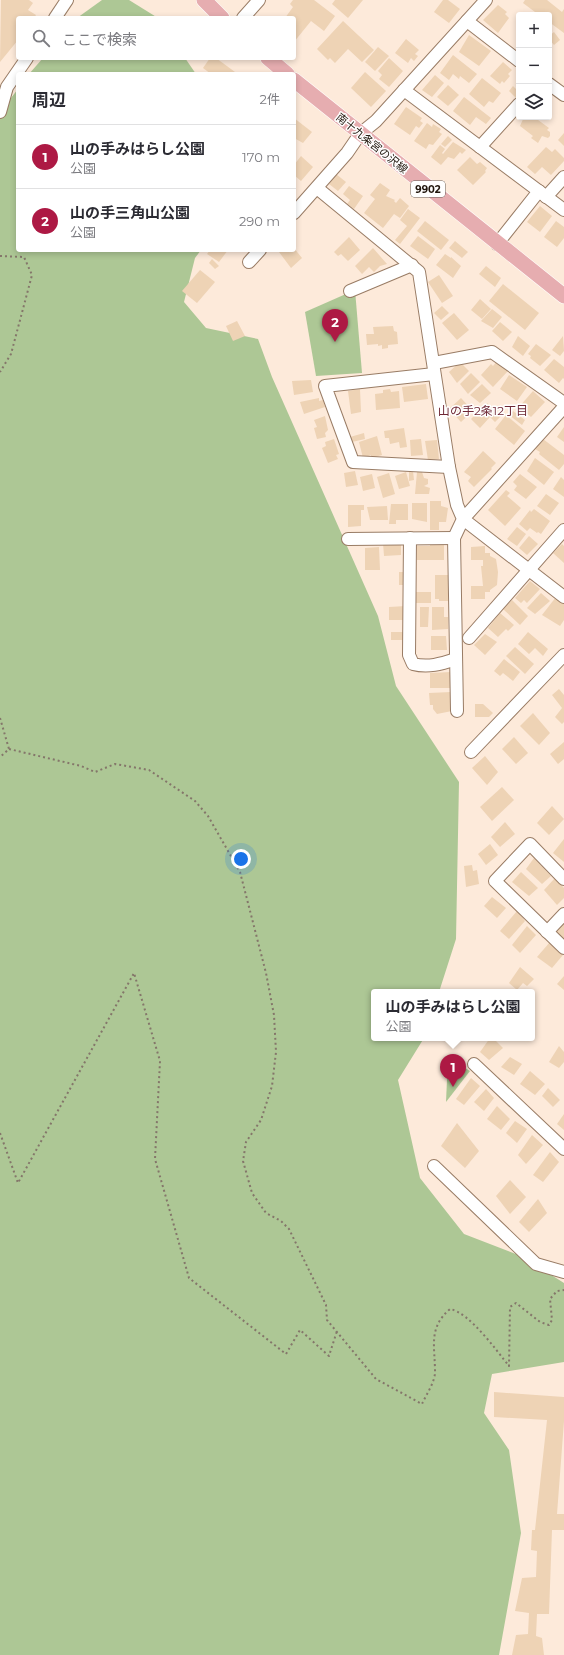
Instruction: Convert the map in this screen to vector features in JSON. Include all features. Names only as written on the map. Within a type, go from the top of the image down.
[{"type":"main road","points":[[204,0],[220,16]]},
{"type":"main road","points":[[270,60],[285,72]]},
{"type":"main road","name":"南十九条宮の沢線","points":[[296,82],[564,296]]},
{"type":"street","points":[[56,16],[67,0]]},
{"type":"street","points":[[245,16],[259,0]]},
{"type":"street","points":[[296,211],[347,153],[360,134],[376,120],[486,0]]},
{"type":"street","points":[[467,21],[516,59]]},
{"type":"street","points":[[17,72],[26,60]]},
{"type":"street","points":[[0,112],[7,87],[16,74]]},
{"type":"street","points":[[552,86],[564,96]]},
{"type":"street","points":[[404,90],[564,210]]},
{"type":"street","points":[[480,147],[516,107]]},
{"type":"street","points":[[498,244],[543,194],[564,177]]},
{"type":"street","points":[[316,188],[419,272],[449,467],[457,505],[463,519],[564,597]]},
{"type":"street","points":[[249,262],[258,252]]},
{"type":"street","points":[[350,291],[412,265]]},
{"type":"street","points":[[449,467],[353,462],[324,386],[434,369],[492,352],[564,403]]},
{"type":"street","points":[[457,711],[454,538],[463,519],[564,407]]},
{"type":"street","points":[[469,638],[564,530]]},
{"type":"street","points":[[410,538],[409,656],[414,664],[422,666],[439,665],[456,659]]},
{"type":"street","points":[[348,539],[454,538]]},
{"type":"street","points":[[471,752],[564,655]]},
{"type":"street","points":[[564,879],[530,844],[495,881],[564,948]]},
{"type":"street","points":[[547,932],[564,914]]},
{"type":"street","points":[[474,1064],[564,1149]]},
{"type":"street","points":[[434,1166],[536,1264],[564,1272]]},
{"type":"path","points":[[0,256],[24,257],[32,275],[11,354],[0,372]]},
{"type":"path","points":[[0,718],[9,749]]},
{"type":"path","points":[[0,757],[9,749]]},
{"type":"path","points":[[9,749],[81,766],[95,772],[114,764],[149,770],[195,801],[208,816],[240,872],[266,973],[274,1015],[276,1052],[272,1086],[262,1120],[246,1142],[243,1161],[252,1193],[266,1213],[281,1221],[289,1230],[326,1305],[327,1320],[376,1379],[422,1404],[435,1373],[434,1337],[441,1316],[450,1309],[458,1310],[471,1322],[509,1366],[510,1307],[516,1303],[540,1322],[549,1325],[552,1320],[550,1299],[557,1291],[564,1290]]},
{"type":"path","points":[[0,1133],[18,1183],[134,973],[160,1061],[155,1158],[189,1278],[286,1354],[300,1330],[330,1356],[337,1331]]},
{"type":"green space","points":[[102,0],[129,0],[155,16],[80,16]]},
{"type":"green space","points":[[41,60],[186,60],[195,72],[31,72]]},
{"type":"green space","points":[[16,92],[16,252],[200,252],[195,258],[184,302],[206,328],[258,339],[272,377],[378,616],[396,686],[459,782],[456,939],[440,989],[371,989],[371,1041],[422,1041],[398,1080],[420,1178],[464,1234],[521,1256],[564,1283],[564,1362],[492,1374],[484,1413],[509,1450],[521,1533],[499,1655],[0,1655],[0,112]]},
{"type":"green space","points":[[355,290],[362,373],[316,376],[305,312]]},
{"type":"green space","points":[[448,1057],[470,1071],[446,1102]]},
{"type":"building","points":[[1,0],[29,0],[33,3],[28,10],[36,15],[16,16],[16,42],[0,62]]},
{"type":"building","points":[[293,0],[314,0],[335,16],[324,31],[311,21],[296,40],[296,16],[286,16],[293,7],[290,4]]},
{"type":"building","points":[[335,0],[363,0],[348,18],[332,4]]},
{"type":"building","points":[[443,0],[448,0],[460,9],[449,23],[434,12]]},
{"type":"building","points":[[525,0],[547,0],[562,12],[564,9],[564,33],[552,24],[552,12],[535,12],[523,3]]},
{"type":"building","points":[[498,5],[507,12],[505,14],[509,18],[498,33],[483,20]]},
{"type":"building","points":[[343,21],[374,50],[362,62],[348,49],[335,63],[330,58],[328,60],[317,49]]},
{"type":"building","points":[[554,32],[560,40],[554,45],[552,43],[552,34]]},
{"type":"building","points":[[469,35],[491,51],[479,66],[459,52]]},
{"type":"building","points":[[406,39],[419,50],[415,54],[418,56],[414,61],[411,58],[408,63],[395,53]]},
{"type":"building","points":[[378,47],[389,56],[375,71],[365,62]]},
{"type":"building","points":[[453,55],[477,74],[469,83],[460,76],[459,79],[453,74],[449,80],[440,73]]},
{"type":"building","points":[[389,58],[403,71],[389,87],[379,79],[382,75],[378,71]]},
{"type":"building","points":[[209,60],[219,60],[235,72],[208,72],[203,68]]},
{"type":"building","points":[[503,62],[512,70],[508,74],[510,76],[504,83],[502,81],[500,84],[490,76]]},
{"type":"building","points":[[365,72],[386,91],[371,107],[351,88]]},
{"type":"building","points":[[435,75],[444,83],[432,97],[422,90]]},
{"type":"building","points":[[482,78],[501,93],[493,103],[489,101],[484,107],[469,94]]},
{"type":"building","points":[[448,85],[459,95],[448,106],[437,97]]},
{"type":"building","points":[[513,86],[516,89],[516,98],[509,91]]},
{"type":"building","points":[[464,97],[491,118],[486,124],[476,117],[470,125],[453,111]]},
{"type":"building","points":[[406,107],[422,118],[420,121],[423,123],[419,128],[416,126],[410,135],[394,124]]},
{"type":"building","points":[[296,120],[312,132],[303,143],[296,139]]},
{"type":"building","points":[[523,120],[538,120],[549,128],[547,130],[550,132],[550,136],[548,138],[542,136],[538,143],[531,138],[533,136],[520,126]]},
{"type":"building","points":[[427,123],[432,127],[433,124],[441,129],[439,132],[442,134],[433,145],[429,144],[426,149],[414,141]]},
{"type":"building","points":[[564,133],[564,146],[558,140]]},
{"type":"building","points":[[448,136],[452,140],[445,147],[441,144]]},
{"type":"building","points":[[453,142],[466,150],[462,154],[460,152],[454,159],[448,157],[441,165],[431,157],[440,145],[445,149],[442,153],[443,154]]},
{"type":"building","points":[[546,147],[552,152],[555,149],[564,158],[564,161],[551,175],[542,167],[535,174],[527,167]]},
{"type":"building","points":[[301,156],[313,167],[301,181],[296,177],[296,162]]},
{"type":"building","points":[[470,157],[477,164],[480,162],[487,168],[485,171],[486,172],[473,185],[457,170]]},
{"type":"building","points":[[336,174],[346,182],[338,191],[329,184]]},
{"type":"building","points":[[380,183],[390,190],[386,196],[395,200],[394,201],[396,203],[400,198],[409,206],[400,218],[394,214],[383,228],[364,213],[375,199],[370,195]]},
{"type":"building","points":[[349,186],[363,196],[354,209],[347,204],[350,200],[343,194]]},
{"type":"building","points":[[540,206],[552,216],[540,232],[527,222]]},
{"type":"building","points":[[408,209],[420,218],[400,244],[395,240],[407,226],[400,220]]},
{"type":"building","points":[[425,221],[449,240],[441,250],[417,231]]},
{"type":"building","points":[[556,221],[564,227],[564,238],[557,247],[544,237]]},
{"type":"building","points":[[418,236],[435,249],[428,259],[410,246]]},
{"type":"building","points":[[349,237],[360,250],[348,261],[341,254],[338,256],[334,252]]},
{"type":"building","points":[[455,241],[468,252],[462,258],[449,248]]},
{"type":"building","points":[[373,248],[387,264],[380,266],[374,272],[369,267],[362,274],[355,266]]},
{"type":"building","points":[[296,250],[302,258],[291,268],[279,252],[296,252]]},
{"type":"building","points":[[208,252],[226,252],[219,262],[207,254]]},
{"type":"building","points":[[445,254],[461,266],[453,278],[436,265]]},
{"type":"building","points":[[212,259],[219,266],[215,269],[209,263]]},
{"type":"building","points":[[486,266],[501,278],[495,287],[479,274]]},
{"type":"building","points":[[200,270],[215,282],[197,303],[182,291]]},
{"type":"building","points":[[439,275],[453,296],[442,303],[428,282]]},
{"type":"building","points":[[503,284],[539,313],[525,330],[489,301]]},
{"type":"building","points":[[480,299],[491,309],[482,319],[471,310]]},
{"type":"building","points":[[442,306],[449,313],[441,320],[434,313]]},
{"type":"building","points":[[492,309],[502,317],[493,328],[481,321]]},
{"type":"building","points":[[454,313],[469,330],[457,340],[442,323]]},
{"type":"building","points":[[237,321],[245,336],[233,341],[226,326]]},
{"type":"building","points":[[500,322],[512,332],[503,341],[492,331]]},
{"type":"building","points":[[393,326],[394,331],[397,332],[398,344],[388,345],[388,348],[382,349],[382,345],[367,345],[366,334],[374,334],[373,327]]},
{"type":"building","points":[[518,336],[530,346],[523,356],[512,347]]},
{"type":"building","points":[[563,336],[564,351],[560,356],[552,350]]},
{"type":"building","points":[[536,344],[551,355],[540,366],[530,358],[531,356],[528,354]]},
{"type":"building","points":[[554,359],[564,367],[564,379],[563,378],[559,383],[544,370]]},
{"type":"building","points":[[497,361],[508,371],[493,387],[481,375],[491,364],[493,366]]},
{"type":"building","points":[[460,362],[469,371],[457,383],[449,372]]},
{"type":"building","points":[[471,373],[480,382],[468,394],[460,384]]},
{"type":"building","points":[[509,375],[527,387],[517,401],[500,389]]},
{"type":"building","points":[[311,380],[313,392],[294,395],[292,381]]},
{"type":"building","points":[[426,384],[428,399],[404,402],[402,387]]},
{"type":"building","points":[[482,384],[491,393],[480,403],[470,395]]},
{"type":"building","points":[[360,389],[361,412],[351,414],[348,391]]},
{"type":"building","points":[[390,389],[391,392],[399,391],[400,408],[376,410],[375,394],[383,393],[383,390]]},
{"type":"building","points":[[533,391],[545,402],[531,417],[519,407]]},
{"type":"building","points":[[319,398],[319,401],[323,400],[325,407],[304,414],[300,402]]},
{"type":"building","points":[[461,398],[473,411],[461,422],[449,409]]},
{"type":"building","points":[[487,403],[501,416],[495,422],[490,417],[480,428],[471,419]]},
{"type":"building","points":[[513,411],[525,420],[522,425],[509,415]]},
{"type":"building","points":[[506,415],[525,431],[514,445],[495,429]]},
{"type":"building","points":[[325,416],[328,430],[325,433],[326,437],[317,439],[314,428],[317,427],[314,420]]},
{"type":"building","points":[[564,427],[564,442],[557,437]]},
{"type":"building","points":[[404,428],[407,447],[400,448],[399,442],[390,444],[389,438],[385,438],[384,431]]},
{"type":"building","points":[[364,433],[365,439],[352,442],[350,437]]},
{"type":"building","points":[[377,436],[382,455],[371,458],[371,455],[363,458],[359,442]]},
{"type":"building","points":[[334,439],[339,454],[336,455],[338,459],[328,463],[322,448],[326,446],[325,442]]},
{"type":"building","points":[[421,439],[423,455],[411,456],[410,440]]},
{"type":"building","points":[[543,439],[564,455],[564,464],[559,470],[535,449]]},
{"type":"building","points":[[437,440],[439,459],[428,460],[425,441]]},
{"type":"building","points":[[483,451],[496,463],[474,487],[468,481],[471,477],[464,472]]},
{"type":"building","points":[[535,458],[554,472],[544,485],[527,471]]},
{"type":"building","points":[[355,471],[358,485],[346,487],[344,473]]},
{"type":"building","points":[[409,471],[413,471],[414,480],[409,481]]},
{"type":"building","points":[[406,472],[410,486],[399,489],[395,476]]},
{"type":"building","points":[[417,472],[422,472],[424,478],[428,479],[428,484],[424,486],[430,488],[429,494],[415,494]]},
{"type":"building","points":[[389,473],[395,494],[383,498],[377,477]]},
{"type":"building","points":[[372,474],[375,488],[363,491],[360,477]]},
{"type":"building","points":[[520,474],[537,487],[526,499],[514,490],[517,486],[513,482]]},
{"type":"building","points":[[561,477],[564,480],[564,497],[553,489]]},
{"type":"building","points":[[506,490],[510,493],[507,496],[521,508],[505,526],[488,510]]},
{"type":"building","points":[[546,494],[559,503],[550,515],[537,506]]},
{"type":"building","points":[[430,501],[441,501],[441,506],[448,508],[446,522],[439,522],[439,530],[430,530]]},
{"type":"building","points":[[412,503],[427,503],[427,522],[412,519]]},
{"type":"building","points":[[391,504],[408,504],[408,520],[396,520],[396,524],[389,524]]},
{"type":"building","points":[[348,505],[364,505],[364,510],[361,510],[361,526],[348,527]]},
{"type":"building","points":[[387,506],[388,520],[370,520],[367,507]]},
{"type":"building","points":[[534,509],[550,521],[541,534],[530,528],[527,531],[519,524],[530,510],[531,512]]},
{"type":"building","points":[[517,527],[526,534],[517,546],[507,539]]},
{"type":"building","points":[[529,536],[538,544],[527,555],[519,548]]},
{"type":"building","points":[[401,542],[401,555],[384,556],[383,543]]},
{"type":"building","points":[[430,542],[444,542],[444,560],[417,560],[417,546],[430,546]]},
{"type":"building","points":[[562,544],[564,546],[564,563],[553,553]]},
{"type":"building","points":[[485,546],[485,553],[490,553],[490,556],[496,559],[498,572],[497,585],[490,590],[490,592],[485,592],[485,599],[471,599],[471,586],[483,586],[481,566],[483,566],[483,560],[471,560],[471,547]]},
{"type":"building","points":[[379,547],[380,570],[365,570],[365,548]]},
{"type":"building","points":[[399,572],[404,572],[404,585],[399,585]]},
{"type":"building","points":[[435,575],[449,575],[448,601],[439,601],[439,599],[435,599]]},
{"type":"building","points":[[530,581],[540,589],[527,603],[524,600],[521,603],[515,598]]},
{"type":"building","points":[[416,592],[431,592],[431,603],[416,603]]},
{"type":"building","points":[[541,593],[550,601],[535,614],[527,608]]},
{"type":"building","points":[[556,597],[564,603],[564,620],[560,626],[542,615]]},
{"type":"building","points":[[512,600],[528,616],[520,625],[503,609]]},
{"type":"building","points":[[406,606],[406,620],[389,620],[389,607]]},
{"type":"building","points":[[420,607],[429,607],[428,627],[420,627]]},
{"type":"building","points":[[432,607],[444,607],[444,617],[448,617],[448,629],[432,630]]},
{"type":"building","points":[[500,613],[514,625],[508,631],[506,629],[498,637],[488,628]]},
{"type":"building","points":[[391,632],[404,632],[404,640],[391,640]]},
{"type":"building","points":[[528,632],[548,649],[543,656],[535,648],[529,654],[518,644]]},
{"type":"building","points":[[485,634],[497,642],[485,655],[474,645]]},
{"type":"building","points":[[431,636],[446,636],[447,650],[431,650]]},
{"type":"building","points":[[515,647],[534,664],[525,674],[506,656]]},
{"type":"building","points":[[504,659],[520,672],[513,681],[503,673],[500,676],[494,671]]},
{"type":"building","points":[[451,672],[451,688],[430,688],[430,673]]},
{"type":"building","points":[[559,689],[564,695],[564,722],[562,724],[555,717],[562,708],[552,695]]},
{"type":"building","points":[[451,692],[452,711],[437,714],[433,709],[433,705],[430,705],[429,693]]},
{"type":"building","points":[[475,704],[483,704],[493,713],[489,717],[475,717]]},
{"type":"building","points":[[533,713],[550,733],[539,745],[520,726]]},
{"type":"building","points":[[514,737],[528,753],[516,764],[502,749]]},
{"type":"building","points":[[564,742],[564,759],[558,764],[550,754]]},
{"type":"building","points":[[485,756],[498,772],[487,785],[472,768]]},
{"type":"building","points":[[502,787],[514,800],[492,821],[480,807]]},
{"type":"building","points":[[552,806],[564,819],[549,835],[537,823]]},
{"type":"building","points":[[505,822],[515,834],[500,847],[491,837]]},
{"type":"building","points":[[564,839],[564,862],[553,853]]},
{"type":"building","points":[[490,844],[498,855],[486,865],[478,854]]},
{"type":"building","points":[[534,858],[551,876],[542,884],[526,869]]},
{"type":"building","points":[[472,865],[473,871],[477,870],[479,884],[466,887],[464,866]]},
{"type":"building","points":[[521,872],[538,888],[529,896],[512,882]]},
{"type":"building","points":[[555,878],[564,888],[564,898],[557,905],[544,890]]},
{"type":"building","points":[[492,897],[506,908],[497,918],[484,906]]},
{"type":"building","points":[[517,911],[525,921],[509,939],[500,931]]},
{"type":"building","points":[[564,923],[564,942],[555,933]]},
{"type":"building","points":[[527,926],[536,935],[520,953],[512,945]]},
{"type":"building","points":[[550,942],[563,955],[552,968],[537,957]]},
{"type":"building","points":[[520,967],[534,979],[527,986],[523,983],[518,989],[509,983]]},
{"type":"building","points":[[564,976],[564,990],[557,984]]},
{"type":"building","points":[[488,1041],[496,1041],[503,1048],[489,1060],[480,1052]]},
{"type":"building","points":[[559,1046],[564,1052],[564,1062],[559,1068],[549,1062]]},
{"type":"building","points":[[510,1057],[522,1064],[514,1075],[501,1067]]},
{"type":"building","points":[[530,1071],[545,1084],[535,1095],[520,1084]]},
{"type":"building","points":[[471,1078],[480,1086],[464,1105],[456,1099]]},
{"type":"building","points":[[548,1088],[560,1100],[553,1107],[542,1096]]},
{"type":"building","points":[[486,1089],[494,1098],[484,1111],[474,1102]]},
{"type":"building","points":[[497,1106],[510,1119],[501,1130],[487,1119]]},
{"type":"building","points":[[564,1114],[564,1130],[557,1124]]},
{"type":"building","points":[[515,1121],[527,1129],[517,1143],[506,1133]]},
{"type":"building","points":[[457,1123],[479,1151],[465,1168],[441,1146]]},
{"type":"building","points":[[532,1135],[543,1145],[526,1164],[518,1155]]},
{"type":"building","points":[[550,1152],[559,1162],[543,1182],[533,1175]]},
{"type":"building","points":[[510,1180],[526,1197],[510,1214],[496,1196]]},
{"type":"building","points":[[538,1199],[547,1213],[529,1232],[519,1222]]},
{"type":"building","points":[[494,1392],[564,1397],[564,1421],[557,1514],[564,1514],[564,1530],[552,1530],[549,1614],[537,1614],[536,1636],[542,1638],[544,1655],[512,1655],[516,1635],[528,1634],[529,1613],[515,1611],[522,1578],[536,1577],[537,1551],[531,1550],[532,1530],[535,1530],[547,1420],[494,1417]]},
{"type":"place","name":"山の手三角山公園","points":[[335,342]]},
{"type":"place","name":"山の手みはらし公園","points":[[453,1087]]},
{"type":"district","name":"山の手2条12丁目","points":[[483,411]]}]
